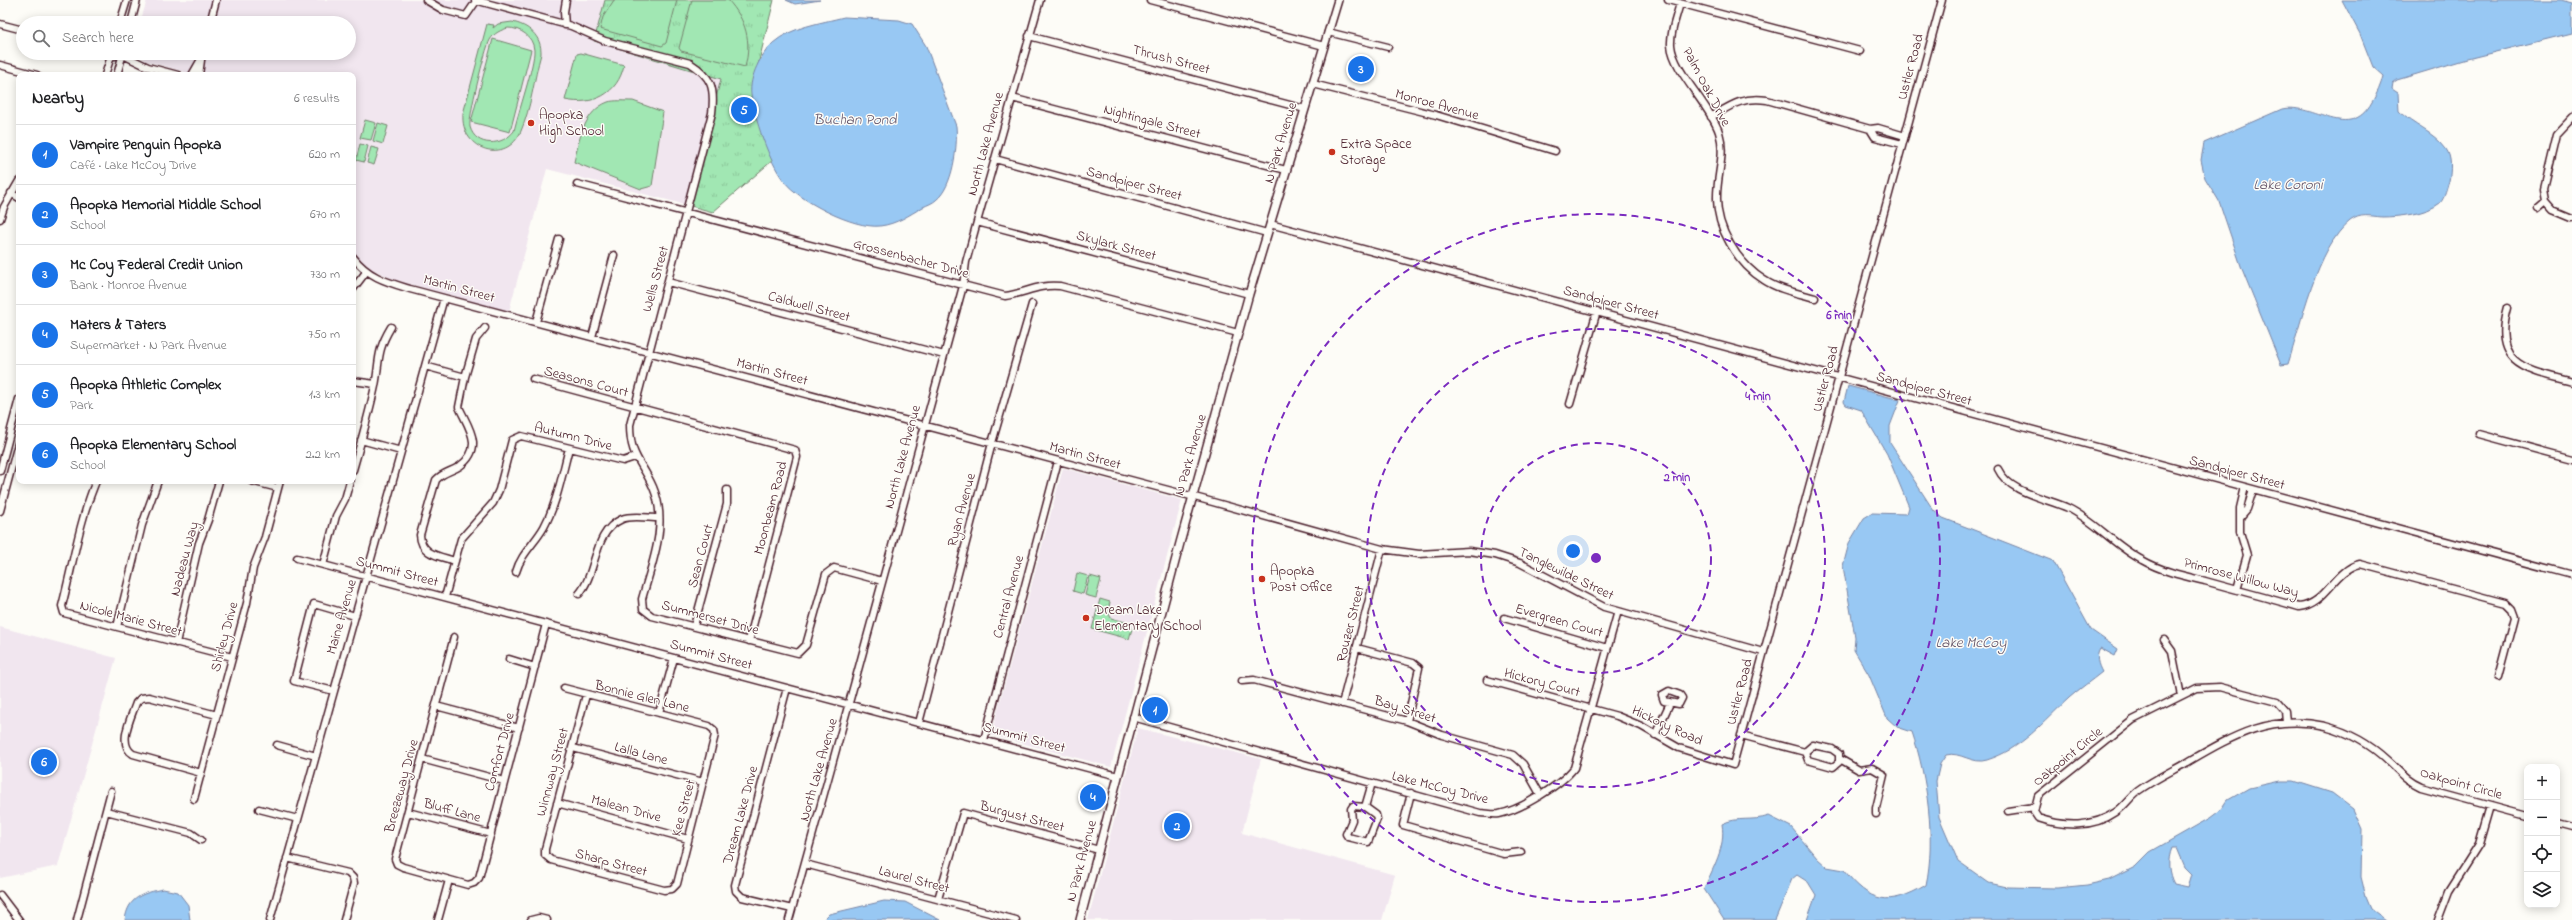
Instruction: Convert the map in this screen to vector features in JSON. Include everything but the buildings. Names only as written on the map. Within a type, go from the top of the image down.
[{"type":"main road","name":"N Park Avenue","points":[[1080,920],[1133,717],[1238,333],[1267,232],[1306,109],[1338,0]]},
{"type":"street","points":[[122,16],[127,0]]},
{"type":"street","points":[[133,16],[137,0]]},
{"type":"street","points":[[212,16],[216,0]]},
{"type":"street","points":[[426,0],[443,10],[466,16],[476,0]]},
{"type":"street","name":"Wells Street","points":[[476,0],[565,25],[605,41],[690,63],[701,70],[710,81],[715,94],[712,113],[668,282],[648,352]]},
{"type":"street","points":[[565,25],[564,12],[566,0]]},
{"type":"street","name":"North Lake Avenue","points":[[789,920],[850,704],[923,425],[963,286],[966,262],[1040,0]]},
{"type":"street","points":[[1150,0],[1324,46]]},
{"type":"street","points":[[1668,0],[1860,51]]},
{"type":"street","name":"Ustler Road","points":[[1733,765],[1942,0]]},
{"type":"street","name":"Palm Oak Drive","points":[[1680,3],[1671,37],[1672,52],[1719,132],[1722,148],[1717,197],[1721,221],[1729,242],[1752,272],[1764,281],[1815,298]]},
{"type":"street","points":[[0,24],[16,28]]},
{"type":"street","points":[[1328,32],[1388,47]]},
{"type":"street","name":"Thrush Street","points":[[1029,36],[1306,109]]},
{"type":"street","points":[[106,72],[109,60]]},
{"type":"street","points":[[118,72],[120,60]]},
{"type":"street","points":[[133,60],[148,67],[167,72]]},
{"type":"street","points":[[194,72],[200,61]]},
{"type":"street","points":[[200,61],[200,72]]},
{"type":"street","points":[[0,65],[26,72]]},
{"type":"street","name":"Monroe Avenue","points":[[1313,84],[1436,115],[1555,151]]},
{"type":"street","name":"Nightingale Street","points":[[1012,98],[1286,170]]},
{"type":"street","points":[[1711,117],[1742,100],[1752,98],[1768,100],[1870,129],[1878,128],[1904,136]]},
{"type":"street","points":[[2572,119],[2557,136],[2552,150],[2544,189],[2546,201],[2553,209],[2572,217]]},
{"type":"street","points":[[1870,129],[1875,137],[1902,144]]},
{"type":"street","points":[[1884,139],[1887,131]]},
{"type":"street","name":"Sandpiper Street","points":[[995,160],[1267,232]]},
{"type":"street","name":"Grossenbacher Drive","points":[[577,184],[1005,296],[1019,294],[1043,284],[1060,286],[1238,333]]},
{"type":"street","points":[[0,219],[2,206],[16,186]]},
{"type":"street","points":[[11,193],[16,196]]},
{"type":"street","points":[[2538,208],[2546,201]]},
{"type":"street","name":"Skylark Street","points":[[977,222],[1249,294]]},
{"type":"street","name":"Sandpiper Street","points":[[1270,224],[2572,575]]},
{"type":"street","points":[[536,322],[559,239]]},
{"type":"street","points":[[592,337],[614,255]]},
{"type":"street","name":"Martin Street","points":[[356,260],[366,272],[386,282],[1193,497]]},
{"type":"street","points":[[356,285],[366,272]]},
{"type":"street","name":"Caldwell Street","points":[[668,282],[944,355]]},
{"type":"street","name":"Maine Avenue","points":[[270,920],[444,298]]},
{"type":"street","name":"Ryan Avenue","points":[[919,723],[992,443],[1032,304]]},
{"type":"street","points":[[2507,308],[2502,339],[2511,358],[2529,370],[2572,382]]},
{"type":"street","points":[[1570,404],[1597,311]]},
{"type":"street","points":[[356,460],[375,384],[377,362],[382,342],[391,327]]},
{"type":"street","points":[[456,561],[425,550],[420,544],[420,535],[436,480],[442,474],[459,466],[471,450],[473,440],[472,430],[459,407],[465,377],[476,339],[485,328]]},
{"type":"street","name":"Summerset Drive","points":[[648,352],[633,407],[630,425],[630,444],[635,457],[653,487],[659,518],[659,536],[642,607],[652,616],[792,653],[802,651],[807,642],[826,574],[830,569],[834,568],[882,581]]},
{"type":"street","points":[[425,366],[465,377]]},
{"type":"street","name":"Seasons Court","points":[[533,379],[633,407]]},
{"type":"street","points":[[356,381],[375,384]]},
{"type":"street","name":"Moonbeam Road","points":[[633,407],[795,450],[797,457],[749,641]]},
{"type":"street","points":[[0,471],[16,422]]},
{"type":"street","points":[[2479,434],[2572,459]]},
{"type":"street","name":"Autumn Drive","points":[[446,597],[462,539],[492,503],[500,490],[512,440],[521,436],[623,461],[635,457]]},
{"type":"street","points":[[362,440],[401,450]]},
{"type":"street","points":[[516,572],[519,561],[543,529],[552,509],[569,448]]},
{"type":"street","points":[[0,511],[16,451]]},
{"type":"street","name":"Central Avenue","points":[[984,740],[1058,461]]},
{"type":"street","name":"Primrose Willow Way","points":[[1998,469],[2002,478],[2011,484],[2068,508],[2088,520],[2116,545],[2143,561],[2162,569],[2299,607],[2309,606],[2318,600],[2349,566],[2360,564],[2505,603],[2511,609],[2514,617],[2498,677]]},
{"type":"street","name":"Nicole Marie Street","points":[[95,484],[85,507],[62,606],[64,613],[232,658]]},
{"type":"street","points":[[117,627],[142,525],[157,484]]},
{"type":"street","name":"Nadeau Way","points":[[176,643],[199,543],[208,520],[218,484]]},
{"type":"street","points":[[263,484],[278,488]]},
{"type":"street","name":"Shirley Drive","points":[[194,799],[232,658],[253,568],[265,537],[279,484]]},
{"type":"street","points":[[323,565],[336,516],[345,499],[349,484]]},
{"type":"street","points":[[2237,590],[2247,555],[2240,532],[2240,508],[2245,487]]},
{"type":"street","name":"Sean Court","points":[[694,626],[727,504],[727,490]]},
{"type":"street","points":[[2241,516],[2247,509],[2253,490]]},
{"type":"street","name":"Tanglewilde Street","points":[[1193,497],[1382,549],[1419,554],[1469,551],[1495,555],[1520,563],[1587,600],[1618,611],[1763,652]]},
{"type":"street","points":[[579,594],[588,584],[602,536],[610,526],[623,518],[659,518]]},
{"type":"street","name":"Rouzer Street","points":[[1342,704],[1382,549]]},
{"type":"street","name":"Summit Street","points":[[297,558],[1118,776]]},
{"type":"street","points":[[334,691],[294,681],[314,604],[355,616]]},
{"type":"street","name":"Lake McCoy Drive","points":[[1133,717],[1480,813],[1499,814],[1540,794],[1566,778],[1574,768],[1618,611]]},
{"type":"street","name":"Evergreen Court","points":[[1504,618],[1608,648]]},
{"type":"street","name":"Comfort Drive","points":[[474,883],[479,878],[546,624]]},
{"type":"street","name":"Breezeway Drive","points":[[454,637],[395,859],[397,864],[449,880],[468,885],[474,883]]},
{"type":"street","points":[[2164,640],[2172,651],[2181,696]]},
{"type":"street","points":[[1357,648],[1413,663],[1419,668],[1407,722]]},
{"type":"street","points":[[659,713],[674,658]]},
{"type":"street","points":[[509,659],[535,667]]},
{"type":"street","name":"Bay Street","points":[[1242,681],[1254,680],[1342,704],[1407,722],[1442,735],[1513,755],[1523,764],[1540,794]]},
{"type":"street","name":"Hickory Court","points":[[1487,680],[1591,708]]},
{"type":"street","name":"Oakpoint Circle","points":[[2286,723],[2285,711],[2277,702],[2220,687],[2197,688],[2133,720],[2038,796],[2034,807],[2038,818],[2044,820],[2078,825],[2108,818],[2138,790],[2231,737],[2263,726],[2286,723],[2305,723],[2342,732],[2374,749],[2412,784],[2524,815]]},
{"type":"street","name":"Bonnie Glen Lane","points":[[564,688],[709,726],[714,730]]},
{"type":"street","name":"Dream Lake Drive","points":[[787,688],[735,885],[736,891],[742,897],[792,909]]},
{"type":"street","name":"Winnway Street","points":[[545,856],[557,803],[586,695]]},
{"type":"street","points":[[201,773],[133,754],[127,750],[124,744],[136,703],[140,698],[149,697],[217,715]]},
{"type":"street","points":[[1655,735],[1670,703]]},
{"type":"street","points":[[436,706],[518,728]]},
{"type":"street","name":"Hickory Road","points":[[1591,708],[1641,726],[1679,748],[1733,765]]},
{"type":"street","name":"Kee Street","points":[[672,889],[677,884],[703,782],[714,730]]},
{"type":"street","points":[[1741,735],[1805,752]]},
{"type":"street","points":[[277,745],[316,756]]},
{"type":"street","points":[[1805,752],[1811,746],[1834,750],[1840,760],[1859,770],[1872,768],[1884,775],[1876,808],[1876,814]]},
{"type":"street","name":"Lalla Lane","points":[[573,748],[703,782]]},
{"type":"street","points":[[1805,752],[1808,760],[1825,766],[1836,766],[1840,760]]},
{"type":"street","points":[[422,759],[504,781]]},
{"type":"street","points":[[1365,807],[1372,783]]},
{"type":"street","points":[[77,920],[111,791]]},
{"type":"street","points":[[1411,794],[1403,825],[1504,854],[1521,852]]},
{"type":"street","name":"Malean Drive","points":[[557,803],[688,839]]},
{"type":"street","points":[[1352,806],[1365,807],[1376,815],[1377,819],[1370,839],[1365,843],[1348,837],[1346,830],[1352,820],[1352,806]]},
{"type":"street","points":[[2438,920],[2448,891],[2479,844],[2490,806]]},
{"type":"street","points":[[2008,811],[2034,807]]},
{"type":"street","points":[[259,809],[298,818]]},
{"type":"street","points":[[106,811],[191,833],[201,840]]},
{"type":"street","name":"Bluff Lane","points":[[408,812],[491,834]]},
{"type":"street","name":"Burgust Street","points":[[938,899],[963,813],[1098,850]]},
{"type":"street","points":[[2560,824],[2572,827]]},
{"type":"street","name":"Sharp Street","points":[[545,856],[558,862],[664,890],[672,889]]},
{"type":"street","points":[[287,858],[348,873],[353,878],[354,883],[344,920]]},
{"type":"street","name":"Laurel Street","points":[[805,864],[1016,920]]},
{"type":"street","points":[[438,920],[449,880]]},
{"type":"street","points":[[0,894],[19,920]]},
{"type":"street","points":[[531,920],[539,918],[547,920]]},
{"type":"shaded area","name":"Apopka High School","points":[[147,0],[605,0],[594,42],[721,79],[687,205],[547,169],[509,311],[395,280],[368,267],[356,254],[356,72],[184,72],[145,60],[356,60],[356,16],[142,16]]},
{"type":"shaded area","name":"Dream Lake Elementary School","points":[[1063,468],[1182,500],[1111,767],[991,735]]},
{"type":"shaded area","points":[[0,627],[116,658],[58,866],[0,878]]},
{"type":"shaded area","points":[[1138,728],[1261,759],[1242,833],[1395,875],[1382,920],[1088,920]]},
{"type":"green space","points":[[605,0],[774,0],[754,81],[796,140],[713,212],[687,205],[721,79],[594,41]]},
{"type":"green space","points":[[614,0],[677,0],[666,43],[662,46],[600,29],[603,17]]},
{"type":"green space","points":[[692,0],[728,0],[739,15],[746,31],[748,48],[745,67],[681,51],[679,48]]},
{"type":"green space","points":[[512,22],[518,23],[533,32],[539,42],[541,54],[530,103],[521,131],[514,142],[506,148],[496,150],[486,149],[476,145],[469,137],[464,127],[463,114],[487,24],[494,25],[493,28],[498,24]],"holes":[[[513,28],[525,34],[533,45],[534,57],[529,77],[514,131],[503,140],[497,142],[484,141],[478,139],[473,134],[470,127],[474,97],[481,69],[490,40],[500,31]]]},
{"type":"green space","points":[[493,39],[531,50],[510,132],[471,122]]},
{"type":"green space","points":[[581,53],[624,65],[621,75],[616,84],[603,96],[585,101],[565,100],[577,54]]},
{"type":"green space","points":[[633,101],[663,112],[652,186],[641,189],[574,162],[584,127],[593,112],[608,102]]},
{"type":"green space","points":[[365,120],[376,123],[371,140],[360,138]]},
{"type":"green space","points":[[378,123],[388,126],[383,144],[373,141]]},
{"type":"green space","points":[[360,144],[368,146],[364,162],[356,160]]},
{"type":"green space","points":[[371,147],[379,149],[374,165],[367,163]]},
{"type":"green space","points":[[1077,573],[1088,576],[1083,594],[1073,591]]},
{"type":"green space","points":[[1090,576],[1101,579],[1096,598],[1085,595]]},
{"type":"green space","points":[[1100,599],[1110,602],[1108,612],[1111,618],[1129,623],[1132,629],[1129,639],[1092,629]]},
{"type":"water","points":[[786,0],[820,0],[795,4]]},
{"type":"water","name":"Lake Coroni","points":[[2342,0],[2561,0],[2572,3],[2572,33],[2467,59],[2397,80],[2393,83],[2392,89],[2398,93],[2399,111],[2410,121],[2429,133],[2441,143],[2448,152],[2450,160],[2450,173],[2445,195],[2440,203],[2428,210],[2396,216],[2365,216],[2354,218],[2338,233],[2319,267],[2288,364],[2281,365],[2242,269],[2219,201],[2205,178],[2201,160],[2204,143],[2282,109],[2294,108],[2342,120],[2353,119],[2363,114],[2376,96],[2383,76],[2373,67],[2360,34]]},
{"type":"water","name":"Buchan Pond","points":[[844,17],[899,20],[912,24],[926,46],[956,126],[956,144],[953,166],[947,186],[942,194],[932,203],[903,219],[886,225],[869,226],[842,218],[814,205],[791,189],[778,173],[773,163],[763,139],[753,104],[751,87],[754,73],[760,59],[773,43],[797,29]]},
{"type":"water","name":"Lake McCoy","points":[[1848,386],[1900,400],[1890,426],[1890,443],[1934,511],[1943,518],[2053,561],[2091,630],[2118,649],[2115,656],[2100,648],[2098,651],[2098,660],[2102,672],[2077,691],[2031,734],[2011,749],[2000,755],[1982,761],[1972,760],[1951,754],[1946,755],[1940,764],[1936,781],[1939,817],[1958,861],[1989,883],[2007,887],[2057,888],[2087,885],[2109,880],[2135,867],[2150,852],[2210,818],[2222,809],[2228,800],[2249,788],[2280,781],[2294,781],[2332,793],[2353,809],[2362,829],[2361,877],[2366,897],[2371,909],[2386,920],[1807,920],[1816,895],[1808,882],[1797,875],[1792,879],[1775,920],[1724,920],[1704,889],[1718,857],[1723,833],[1722,824],[1734,820],[1757,819],[1769,816],[1791,827],[1817,858],[1827,867],[1844,870],[1853,881],[1872,895],[1891,899],[1901,897],[1926,885],[1929,867],[1930,828],[1926,788],[1922,768],[1912,732],[1897,727],[1887,718],[1869,675],[1854,650],[1855,637],[1843,566],[1849,543],[1864,518],[1872,513],[1907,514],[1909,507],[1887,454],[1861,410],[1846,405],[1844,402]],"holes":[[[2172,848],[2177,848],[2185,867],[2192,874],[2188,887],[2174,884],[2170,875],[2170,853]]]},
{"type":"water","points":[[163,889],[178,892],[188,905],[190,920],[125,920],[129,906],[133,901],[149,892]]},
{"type":"water","points":[[884,901],[905,902],[940,920],[823,920],[829,914]]},
{"type":"place","name":"Mc Coy Federal Credit Union","points":[[1361,69]]},
{"type":"place","name":"Apopka Athletic Complex","points":[[744,110]]},
{"type":"place","name":"Apopka High School","points":[[531,123]]},
{"type":"place","name":"Extra Space Storage","points":[[1332,152]]},
{"type":"place","name":"Apopka Post Office","points":[[1262,579]]},
{"type":"place","name":"Dream Lake Elementary School","points":[[1086,618]]},
{"type":"place","name":"Vampire Penguin Apopka","points":[[1155,710]]},
{"type":"place","name":"Apopka Elementary School","points":[[44,762]]},
{"type":"place","name":"Maters & Taters","points":[[1093,797]]},
{"type":"place","name":"Apopka Memorial Middle School","points":[[1177,826]]}]
